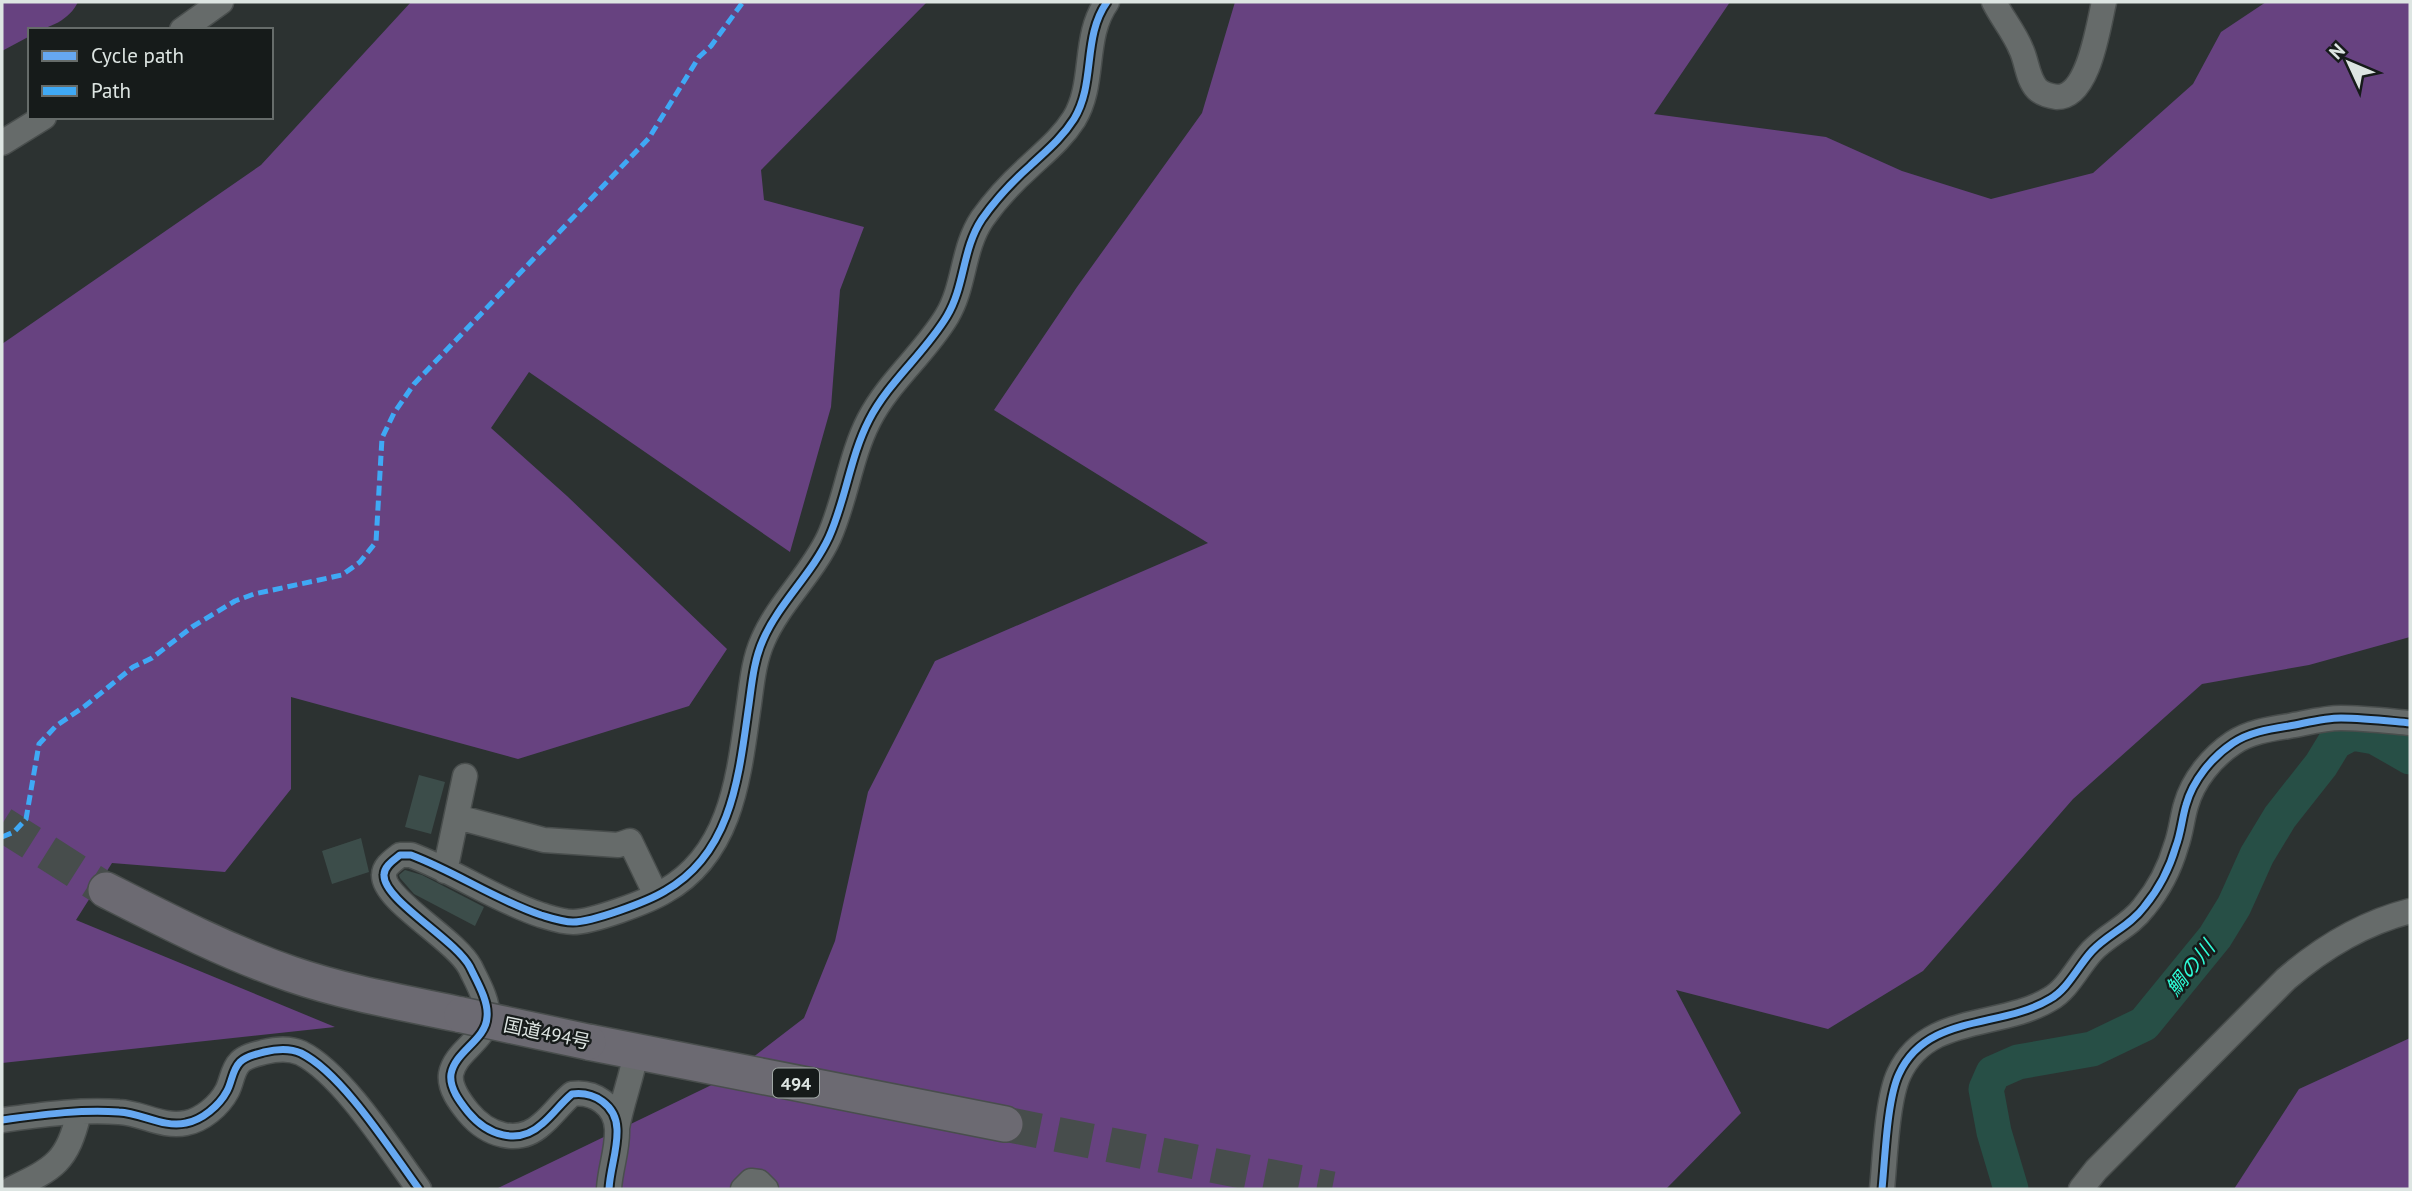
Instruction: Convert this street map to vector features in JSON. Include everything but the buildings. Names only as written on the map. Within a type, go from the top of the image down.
[{"type":"highway","name":"国道494号","points":[[106,890],[199,937],[291,974],[344,990],[636,1052],[1005,1124]]},
{"type":"street","points":[[185,28],[220,2]]},
{"type":"street","points":[[617,1128],[609,1108],[591,1093],[572,1094],[543,1124],[520,1136],[496,1134],[473,1118],[452,1086],[451,1076],[454,1063],[484,1028],[488,1017],[482,995],[466,960],[456,947],[396,898],[387,887],[385,870],[400,855],[411,855],[527,910],[573,922],[596,917],[664,892],[689,873],[719,837],[727,820],[740,769],[754,666],[762,642],[830,536],[869,420],[887,391],[935,333],[953,305],[967,251],[980,222],[1003,192],[1057,142],[1076,117],[1087,87],[1093,33],[1107,2]]},
{"type":"street","points":[[1994,2],[2021,49],[2037,88],[2049,96],[2064,97],[2077,87],[2086,71],[2104,2]]},
{"type":"street","points":[[2,143],[41,119]]},
{"type":"street","points":[[1882,1189],[1893,1092],[1906,1061],[1918,1047],[1952,1028],[2015,1014],[2053,998],[2092,950],[2130,923],[2145,907],[2161,881],[2176,847],[2186,803],[2203,770],[2220,752],[2236,740],[2263,730],[2339,718],[2410,723]]},
{"type":"street","points":[[445,871],[465,776]]},
{"type":"street","points":[[457,817],[544,840],[618,845],[629,841],[656,895]]},
{"type":"street","points":[[2081,1189],[2096,1170],[2286,979],[2334,942],[2364,926],[2410,911]]},
{"type":"street","points":[[2,1120],[79,1112],[119,1112],[139,1115],[168,1125],[188,1123],[217,1105],[227,1091],[240,1062],[252,1055],[288,1049],[317,1064],[337,1084],[419,1189]]},
{"type":"street","points":[[609,1189],[623,1095],[634,1066],[636,1052]]},
{"type":"street","points":[[11,1189],[38,1177],[55,1165],[73,1140],[79,1112]]},
{"type":"street","points":[[743,1189],[751,1181],[760,1182],[766,1189]]},
{"type":"shaded area","points":[[2,2],[78,2],[70,14],[58,22],[44,28],[28,28],[28,37],[2,51]]},
{"type":"shaded area","points":[[411,2],[927,2],[761,170],[764,200],[864,227],[840,290],[831,407],[790,552],[529,372],[491,428],[567,496],[727,649],[689,706],[518,759],[291,697],[291,789],[225,872],[112,863],[76,920],[335,1027],[2,1063],[2,344],[261,165]]},
{"type":"shaded area","points":[[1235,2],[1730,2],[1654,114],[1826,137],[1902,171],[1991,199],[2093,173],[2193,84],[2221,32],[2266,2],[2410,2],[2410,637],[2309,665],[2202,684],[2073,799],[1923,971],[1828,1029],[1676,990],[1741,1113],[1666,1189],[496,1189],[726,1078],[804,1018],[835,941],[868,792],[935,661],[1208,543],[994,410],[1077,287],[1202,113]]},
{"type":"shaded area","points":[[2410,1038],[2410,1189],[2234,1189],[2299,1089]]},
{"type":"waterway","name":"鯛の川","points":[[2011,1189],[1994,1132],[1986,1089],[1993,1073],[2018,1062],[2092,1049],[2144,1024],[2215,937],[2234,906],[2257,855],[2280,817],[2321,765],[2335,742],[2352,733],[2375,737],[2410,757]]},
{"type":"tunnel","points":[[2,824],[106,890]]},
{"type":"tunnel","points":[[1005,1124],[1332,1189]]},
{"type":"marked path","points":[[2,837],[14,832],[26,819],[39,744],[56,726],[133,667],[152,658],[192,627],[235,601],[254,594],[342,575],[360,562],[376,542],[382,438],[394,413],[414,384],[649,138],[699,57],[711,46],[743,2]]},
{"type":"cycle path","points":[[609,1189],[616,1144],[616,1120],[608,1107],[596,1097],[572,1094],[533,1131],[513,1136],[493,1132],[484,1127],[462,1104],[453,1090],[451,1074],[458,1059],[482,1032],[487,1017],[484,998],[462,956],[395,896],[387,885],[384,875],[386,869],[400,855],[411,855],[524,909],[557,920],[573,922],[633,906],[665,891],[688,875],[705,855],[719,833],[729,809],[741,757],[757,655],[763,640],[829,537],[869,420],[947,316],[975,231],[982,219],[1004,191],[1053,144],[1074,119],[1085,90],[1094,30],[1107,2]]},
{"type":"cycle path","points":[[1882,1189],[1892,1098],[1899,1074],[1912,1054],[1946,1031],[2010,1015],[2056,995],[2092,951],[2132,919],[2154,893],[2173,854],[2189,796],[2198,778],[2218,755],[2239,739],[2253,734],[2322,720],[2350,718],[2410,723]]},
{"type":"cycle path","points":[[2,1120],[104,1111],[128,1113],[169,1124],[186,1123],[204,1116],[219,1102],[242,1060],[269,1051],[292,1050],[317,1063],[349,1095],[419,1189]]}]
